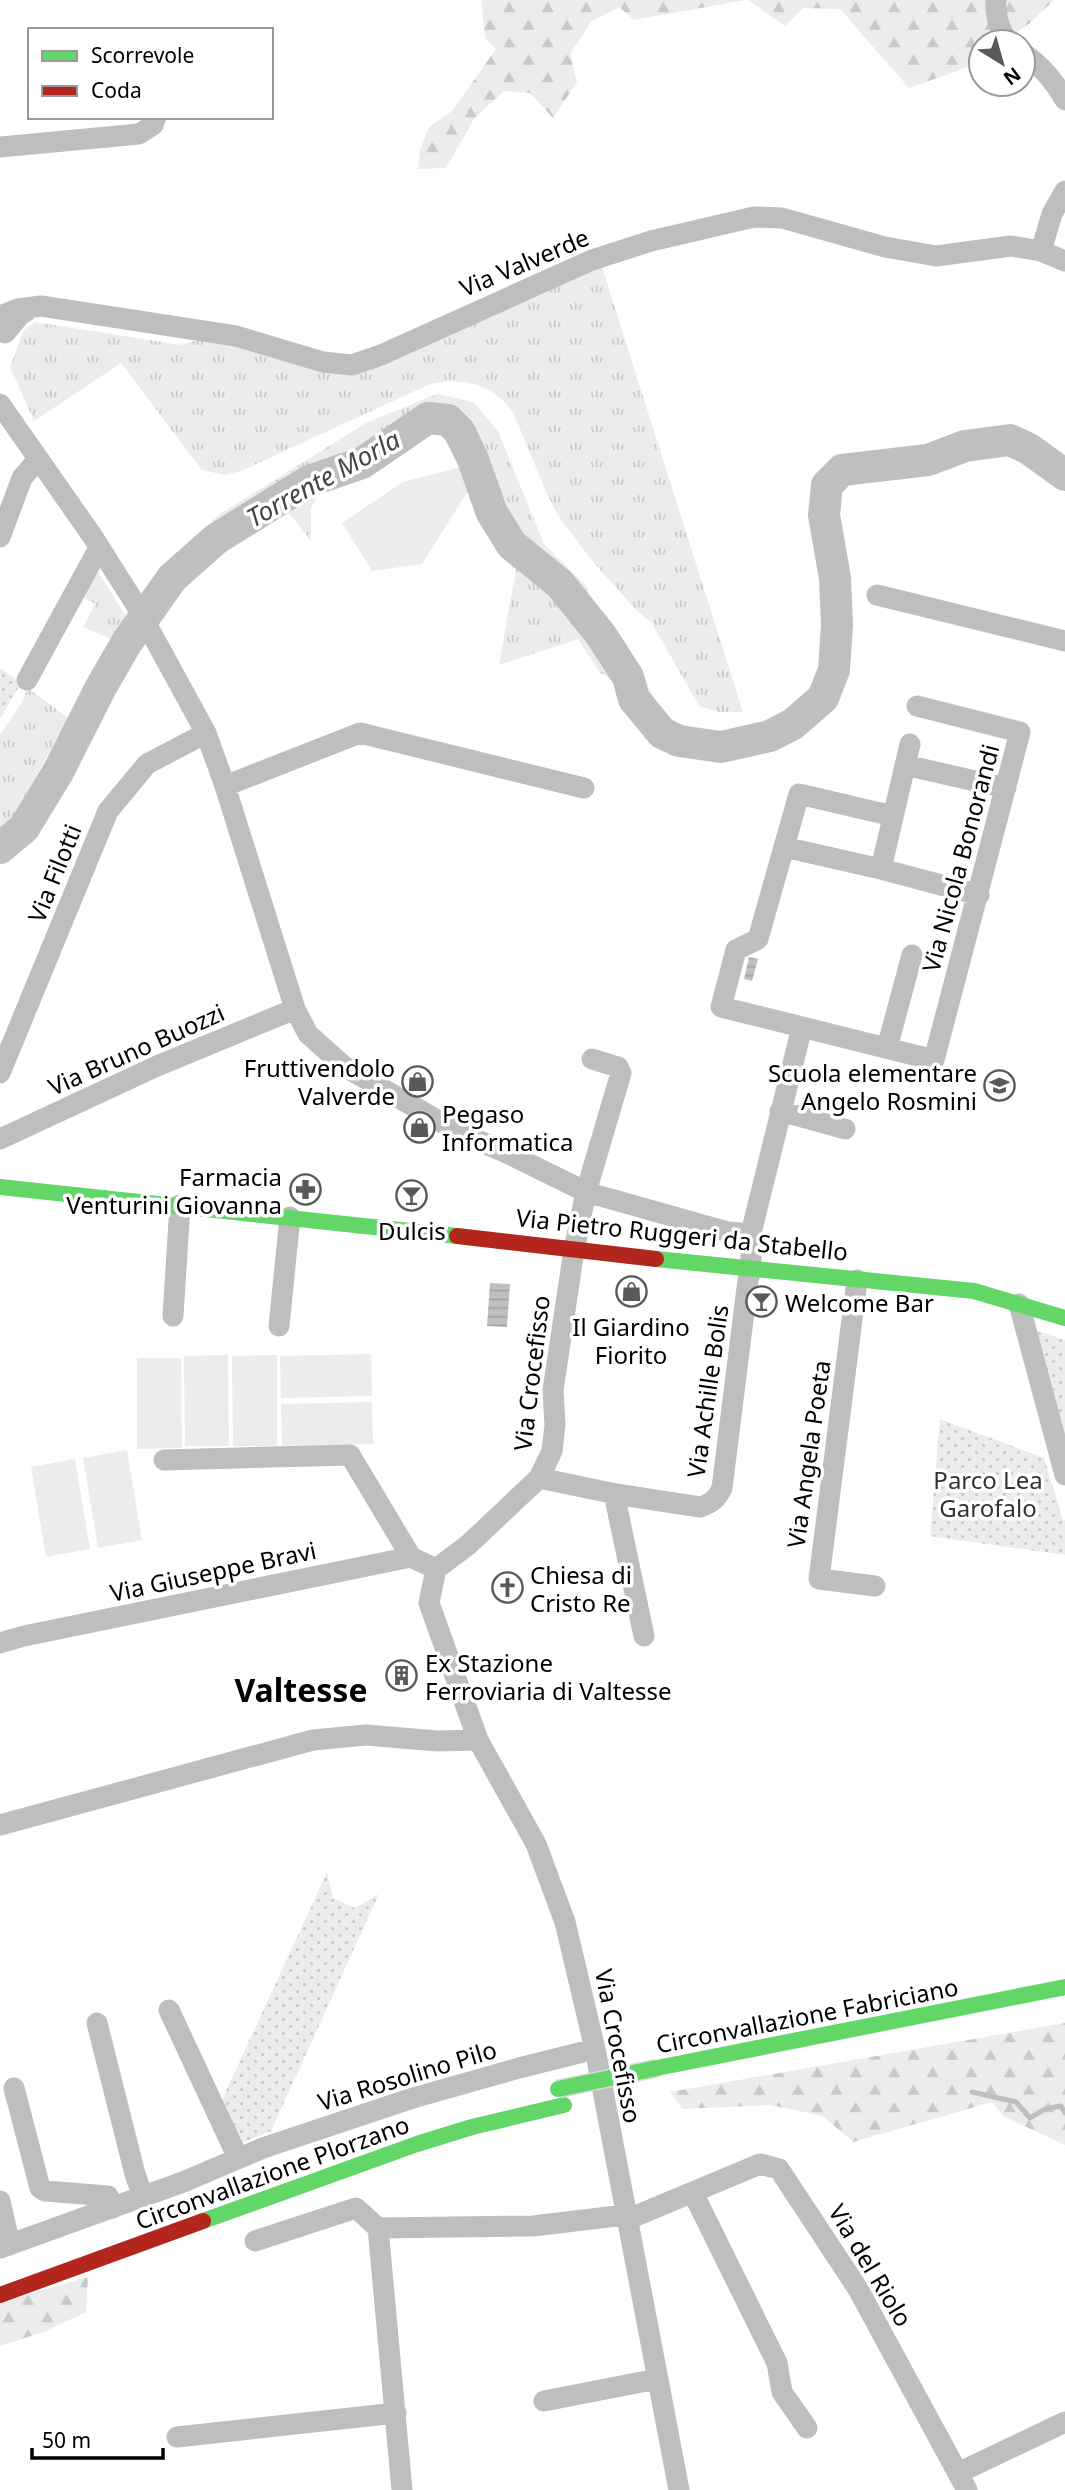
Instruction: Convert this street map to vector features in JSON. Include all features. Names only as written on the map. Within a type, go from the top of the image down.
[{"type":"main road","name":"Via Pietro Ruggeri da Stabello","points":[[0,1187],[751,1270],[974,1291],[1065,1318]]},
{"type":"main road","name":"Circonvallazione Fabriciano","points":[[551,2090],[1065,1987]]},
{"type":"main road","name":"Circonvallazione Plorzano","points":[[0,2294],[418,2144],[472,2127],[625,2092]]},
{"type":"main road","name":"Circonvallazione Plorzano","points":[[11,2274],[154,2222]]},
{"type":"street","points":[[996,0],[999,28]]},
{"type":"street","points":[[1037,64],[1055,83],[1065,100]]},
{"type":"street","points":[[0,148],[139,134],[153,125],[155,119]]},
{"type":"street","points":[[1041,251],[1052,214],[1065,191]]},
{"type":"street","name":"Via Valverde","points":[[1,330],[33,306],[236,336],[323,362],[352,365],[381,355],[592,260],[652,241],[742,219],[782,218],[885,247],[936,256],[1011,246],[1041,251],[1065,261]]},
{"type":"street","points":[[0,404],[136,605],[206,733],[295,1009],[309,1034],[345,1067],[458,1132],[508,1153],[586,1192],[728,1232],[751,1234]]},
{"type":"street","points":[[0,537],[22,478],[38,459]]},
{"type":"street","points":[[27,680],[99,548]]},
{"type":"street","points":[[877,595],[1065,641]]},
{"type":"street","name":"Via Nicola Bonorandi","points":[[887,1048],[934,1059],[1020,732],[917,706]]},
{"type":"street","name":"Via Filotti","points":[[0,1073],[108,811],[148,764],[206,733]]},
{"type":"street","points":[[225,786],[360,733],[584,788]]},
{"type":"street","points":[[881,869],[910,744]]},
{"type":"street","points":[[905,765],[1006,788]]},
{"type":"street","points":[[893,816],[799,794],[758,939],[736,950],[721,1007],[887,1048],[912,955]]},
{"type":"street","points":[[784,848],[881,869],[979,895]]},
{"type":"street","name":"Via Bruno Buozzi","points":[[0,1139],[157,1066],[295,1009]]},
{"type":"street","points":[[751,1270],[751,1234],[802,1027]]},
{"type":"street","name":"Via Crocefisso","points":[[592,1059],[618,1067],[621,1073],[586,1192],[574,1250],[553,1390],[555,1425],[552,1451],[539,1478],[468,1545],[436,1569],[429,1603],[478,1740],[536,1844],[565,1922],[595,2049],[679,2490]]},
{"type":"street","points":[[780,1111],[845,1129]]},
{"type":"street","points":[[173,1316],[180,1205]]},
{"type":"street","points":[[279,1326],[290,1217]]},
{"type":"street","points":[[726,1267],[728,1232]]},
{"type":"street","name":"Via Achille Bolis","points":[[539,1478],[616,1494],[701,1507],[718,1498],[722,1488],[751,1270]]},
{"type":"street","name":"Via Angela Poeta","points":[[858,1280],[819,1579],[875,1586]]},
{"type":"street","points":[[1019,1304],[1065,1475]]},
{"type":"street","points":[[164,1460],[350,1455],[411,1557],[436,1569]]},
{"type":"street","points":[[616,1494],[615,1503],[644,1636]]},
{"type":"street","name":"Via Giuseppe Bravi","points":[[0,1643],[411,1557]]},
{"type":"street","points":[[0,1825],[313,1740],[366,1735],[437,1741],[478,1740]]},
{"type":"street","points":[[169,2010],[238,2158]]},
{"type":"street","points":[[97,2023],[143,2197]]},
{"type":"street","name":"Via Rosolino Pilo","points":[[0,2202],[5,2247],[143,2197],[238,2158],[413,2098],[595,2049]]},
{"type":"street","points":[[14,2088],[40,2188],[45,2191],[108,2196],[113,2208]]},
{"type":"street","name":"Via del Riolo","points":[[378,2228],[533,2226],[626,2217],[693,2193],[760,2164],[779,2169],[858,2289],[962,2482],[1065,2422]]},
{"type":"street","points":[[693,2193],[777,2363],[782,2392],[807,2428]]},
{"type":"street","points":[[255,2241],[356,2208],[378,2228],[402,2490]]},
{"type":"street","points":[[544,2401],[657,2379]]},
{"type":"street","points":[[177,2437],[396,2413]]},
{"type":"green space","points":[[481,0],[745,0],[634,20],[619,7],[591,22],[570,54],[577,82],[553,118],[530,93],[504,91],[474,119],[446,168],[418,169],[420,150],[429,127],[452,111],[496,49],[485,38]]},
{"type":"green space","points":[[748,0],[1054,0],[1023,28],[967,28],[967,67],[909,88],[840,9],[803,8],[785,26]]},
{"type":"green space","points":[[602,267],[743,712],[719,712],[699,706],[652,623],[637,611],[594,563],[559,517],[513,412],[505,402],[486,389],[466,382],[430,384],[241,471],[225,475],[202,470],[121,363],[34,421],[10,367],[24,330],[35,322],[181,345],[208,337],[319,371]]},
{"type":"green space","points":[[437,394],[473,402],[498,431],[544,544],[588,588],[589,603],[622,638],[659,706],[600,673],[578,639],[499,665],[516,570],[496,550],[480,518],[481,461],[465,431],[452,415],[443,412],[434,412],[417,421],[408,428],[399,443],[374,461],[342,474],[317,495],[311,509],[311,541],[286,509],[211,553],[198,570],[178,554],[220,514],[366,423]]},
{"type":"green space","points":[[461,467],[470,488],[422,564],[372,571],[342,523],[403,482]]},
{"type":"green space","points":[[97,570],[127,618],[114,640],[83,627],[95,604],[80,596]]},
{"type":"green space","points":[[0,668],[21,683],[0,719]]},
{"type":"green space","points":[[28,688],[68,718],[9,826],[0,833],[0,735],[21,704]]},
{"type":"green space","name":"Parco Lea Garofalo","points":[[1031,1329],[1065,1340],[1065,1452]]},
{"type":"green space","points":[[371,1354],[372,1396],[281,1398],[280,1356]]},
{"type":"green space","points":[[228,1355],[229,1446],[185,1446],[184,1356]]},
{"type":"green space","points":[[277,1355],[277,1446],[233,1446],[232,1356]]},
{"type":"green space","points":[[137,1358],[181,1358],[182,1448],[137,1449]]},
{"type":"green space","points":[[372,1402],[373,1444],[282,1446],[281,1404]]},
{"type":"green space","name":"Parco Lea Garofalo","points":[[940,1419],[1044,1458],[1065,1520],[1065,1555],[930,1536]]},
{"type":"green space","points":[[127,1450],[142,1540],[98,1548],[83,1458]]},
{"type":"green space","points":[[75,1459],[90,1549],[46,1557],[31,1467]]},
{"type":"green space","points":[[327,1872],[333,1898],[355,1908],[379,1894],[271,2131],[241,2143],[221,2102]]},
{"type":"green space","points":[[1065,2023],[1065,2145],[1003,2116],[992,2102],[853,2142],[823,2116],[770,2105],[682,2109],[670,2092]]},
{"type":"green space","points":[[88,2277],[86,2312],[46,2331],[0,2346],[0,2303]]},
{"type":"shaded area","points":[[749,957],[758,959],[752,981],[744,979]]},
{"type":"shaded area","points":[[490,1283],[510,1284],[507,1327],[487,1326]]},
{"type":"waterway","name":"Torrente Morla","points":[[0,848],[24,828],[58,772],[127,642],[172,578],[216,539],[309,481],[362,463],[428,418],[448,420],[459,431],[472,457],[492,513],[512,545],[560,584],[601,635],[628,677],[634,699],[662,733],[679,741],[721,747],[770,736],[793,724],[823,698],[834,670],[837,625],[835,578],[824,515],[827,485],[842,470],[928,460],[965,446],[1010,440],[1029,449],[1065,475]]},
{"type":"waterway","points":[[972,2092],[1016,2102],[1030,2118],[1045,2109],[1061,2106],[1065,2113]]},
{"type":"traffic: fast","points":[[0,1187],[457,1236]]},
{"type":"traffic: fast","points":[[656,1259],[974,1291],[1065,1318]]},
{"type":"traffic: fast","points":[[657,2068],[1065,1987]]},
{"type":"traffic: fast","points":[[558,2089],[657,2068]]},
{"type":"traffic: fast","points":[[203,2221],[417,2144],[472,2127],[564,2105]]},
{"type":"traffic: jam","points":[[457,1236],[656,1259]]},
{"type":"traffic: jam","points":[[0,2295],[203,2221]]},
{"type":"place","name":"Fruttivendolo Valverde","points":[[418,1081]]},
{"type":"place","name":"Scuola elementare Angelo Rosmini","points":[[1000,1086]]},
{"type":"place","name":"Pegaso Informatica","points":[[419,1127]]},
{"type":"place","name":"Farmacia Venturini Giovanna","points":[[305,1190]]},
{"type":"place","name":"Dulcis","points":[[412,1196]]},
{"type":"place","name":"Il Giardino Fiorito","points":[[631,1292]]},
{"type":"place","name":"Welcome Bar","points":[[762,1302]]},
{"type":"place","name":"Chiesa di Cristo Re","points":[[507,1588]]},
{"type":"place","name":"Ex Stazione Ferroviaria di Valtesse","points":[[402,1676]]},
{"type":"district","name":"Valtesse","points":[[301,1689]]}]
